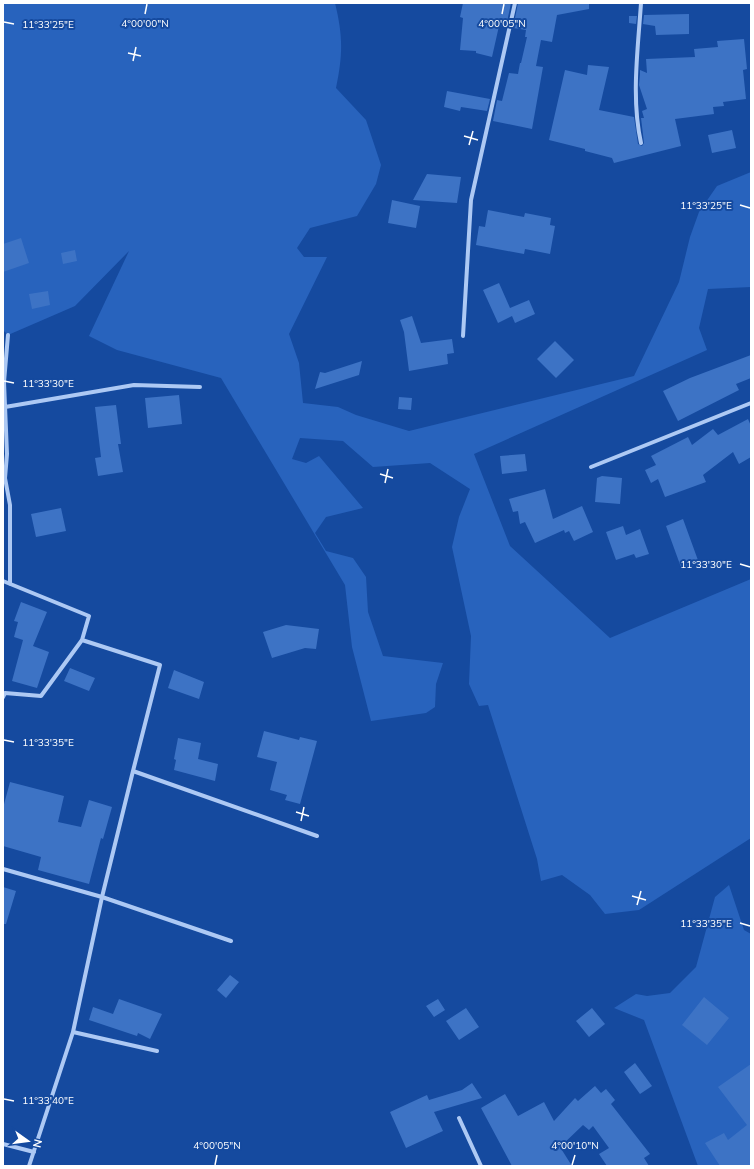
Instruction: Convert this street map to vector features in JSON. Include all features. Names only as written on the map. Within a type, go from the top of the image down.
[{"type":"street","points":[[463,336],[471,200],[515,3]]},
{"type":"street","points":[[641,3],[637,95],[637,124],[641,143]]},
{"type":"street","points":[[8,335],[4,382],[8,454],[5,478],[10,506],[10,584]]},
{"type":"street","points":[[6,407],[134,385],[200,387]]},
{"type":"street","points":[[591,467],[751,404]]},
{"type":"street","points":[[3,581],[89,616],[82,640],[41,696],[4,693],[3,697]]},
{"type":"street","points":[[29,1166],[73,1032],[102,897],[160,664],[82,640]]},
{"type":"street","points":[[133,771],[317,836]]},
{"type":"street","points":[[3,869],[102,897],[231,941]]},
{"type":"street","points":[[73,1032],[157,1051]]},
{"type":"street","points":[[459,1118],[481,1166]]},
{"type":"street","points":[[3,1144],[34,1152]]},
{"type":"shaded area","points":[[3,3],[335,3],[341,35],[341,55],[336,88],[366,120],[381,165],[376,184],[357,216],[310,228],[297,248],[304,257],[327,257],[289,334],[299,363],[303,403],[338,407],[356,415],[409,431],[634,376],[679,282],[690,237],[699,212],[717,186],[751,172],[751,287],[708,289],[699,328],[707,350],[474,454],[510,546],[610,638],[751,579],[751,838],[639,910],[605,914],[590,895],[562,875],[541,881],[537,859],[488,705],[479,706],[469,684],[471,636],[452,547],[459,517],[470,489],[430,463],[373,467],[343,441],[300,438],[292,459],[306,463],[319,456],[363,508],[326,517],[315,533],[326,551],[353,558],[366,577],[368,612],[383,656],[443,663],[436,684],[435,707],[426,713],[371,721],[352,647],[345,585],[221,378],[117,350],[89,336],[129,251],[75,306],[8,335],[3,330]]},
{"type":"shaded area","points":[[729,885],[744,930],[751,934],[751,1166],[698,1166],[644,1020],[614,1008],[636,994],[647,996],[670,993],[696,967],[715,897]]},
{"type":"building","points":[[463,3],[511,3],[506,27],[499,26],[492,57],[476,53],[476,51],[460,50],[463,18],[460,17]]},
{"type":"building","points":[[518,3],[589,3],[589,9],[557,15],[552,42],[541,40],[536,66],[543,67],[532,129],[493,121],[497,100],[502,101],[509,73],[518,74],[527,37],[525,37],[526,30],[513,28]]},
{"type":"building","points":[[689,14],[689,34],[656,35],[655,26],[643,24],[644,15]]},
{"type":"building","points":[[629,16],[637,16],[636,24],[629,23]]},
{"type":"building","points":[[744,39],[747,69],[743,70],[746,99],[723,102],[724,106],[713,107],[714,114],[675,119],[681,146],[614,163],[612,158],[585,151],[585,149],[549,140],[565,70],[587,75],[588,65],[609,67],[599,110],[634,117],[638,144],[642,146],[644,143],[641,118],[644,118],[642,111],[647,109],[639,85],[640,70],[647,73],[646,59],[695,57],[694,49],[718,47],[717,41]]},
{"type":"building","points":[[447,91],[490,99],[487,111],[461,107],[460,111],[444,107]]},
{"type":"building","points":[[732,130],[736,148],[712,153],[708,135]]},
{"type":"building","points":[[427,174],[461,177],[457,203],[413,200]]},
{"type":"building","points":[[392,200],[420,206],[416,228],[388,223]]},
{"type":"building","points":[[488,210],[524,217],[525,213],[551,218],[550,225],[555,226],[550,254],[525,249],[524,254],[476,245],[479,226],[485,227]]},
{"type":"building","points":[[21,238],[29,263],[3,272],[3,244]]},
{"type":"building","points":[[75,250],[77,261],[63,264],[61,253]]},
{"type":"building","points":[[499,283],[510,308],[529,300],[535,314],[515,323],[512,316],[498,323],[483,290]]},
{"type":"building","points":[[48,291],[50,305],[32,309],[29,294]]},
{"type":"building","points":[[412,316],[421,343],[452,339],[454,353],[447,354],[448,364],[409,371],[404,332],[400,320]]},
{"type":"building","points":[[555,341],[574,360],[556,378],[537,359]]},
{"type":"building","points":[[751,355],[751,378],[736,384],[739,390],[678,421],[663,391],[690,378]]},
{"type":"building","points":[[362,361],[359,375],[315,389],[320,372],[325,373]]},
{"type":"building","points":[[179,395],[182,424],[148,428],[145,398]]},
{"type":"building","points":[[399,397],[412,398],[411,410],[398,409]]},
{"type":"building","points":[[116,405],[121,444],[118,444],[123,472],[98,476],[95,458],[101,457],[95,407]]},
{"type":"building","points":[[748,419],[751,426],[751,457],[739,464],[733,452],[703,475],[706,482],[665,497],[658,479],[651,483],[645,470],[656,465],[651,456],[688,437],[692,445],[713,429],[718,435]]},
{"type":"building","points":[[525,454],[527,471],[502,474],[500,456]]},
{"type":"building","points":[[602,476],[622,478],[620,504],[595,502],[597,478]]},
{"type":"building","points":[[545,489],[553,519],[582,506],[593,532],[574,541],[569,531],[565,533],[564,530],[535,543],[525,522],[520,524],[518,511],[513,512],[509,499]]},
{"type":"building","points":[[61,508],[66,531],[36,537],[31,514]]},
{"type":"building","points":[[683,519],[699,563],[682,570],[666,526]]},
{"type":"building","points":[[623,526],[626,535],[640,529],[649,554],[636,558],[634,554],[616,560],[606,532]]},
{"type":"building","points":[[21,602],[47,612],[33,646],[49,652],[37,688],[12,681],[23,640],[14,637],[18,622],[14,621]]},
{"type":"building","points":[[286,625],[319,629],[316,649],[305,648],[272,658],[263,632]]},
{"type":"building","points":[[70,668],[95,678],[89,691],[64,681]]},
{"type":"building","points":[[174,670],[204,682],[199,699],[168,688]]},
{"type":"building","points":[[264,731],[299,740],[300,737],[317,741],[300,804],[285,800],[287,795],[270,790],[277,762],[257,757]]},
{"type":"building","points":[[178,738],[201,743],[198,759],[218,764],[215,781],[174,770],[176,760],[174,759]]},
{"type":"building","points":[[10,782],[64,796],[58,822],[81,827],[89,800],[112,807],[103,839],[101,838],[89,884],[38,870],[41,857],[3,846],[3,808]]},
{"type":"building","points":[[3,887],[16,891],[6,924],[3,924]]},
{"type":"building","points":[[230,975],[239,982],[226,998],[217,990]]},
{"type":"building","points":[[704,997],[729,1018],[707,1045],[682,1025]]},
{"type":"building","points":[[119,999],[162,1014],[150,1039],[138,1033],[137,1036],[89,1020],[93,1007],[113,1014]]},
{"type":"building","points":[[438,999],[445,1010],[434,1017],[426,1006]]},
{"type":"building","points":[[466,1008],[479,1027],[459,1040],[446,1021]]},
{"type":"building","points":[[592,1008],[605,1024],[589,1037],[576,1021]]},
{"type":"building","points":[[635,1063],[652,1086],[640,1094],[624,1072]]},
{"type":"building","points":[[751,1064],[751,1166],[720,1166],[705,1143],[724,1133],[728,1140],[747,1125],[718,1087]]},
{"type":"building","points":[[472,1083],[482,1098],[434,1112],[443,1131],[406,1148],[390,1112],[427,1095],[429,1100],[462,1090]]},
{"type":"building","points":[[595,1086],[601,1093],[606,1089],[615,1100],[611,1104],[650,1154],[644,1158],[649,1166],[607,1166],[599,1154],[609,1148],[593,1126],[589,1130],[583,1125],[560,1147],[572,1166],[512,1166],[481,1108],[505,1094],[518,1116],[544,1102],[554,1121],[575,1098],[578,1101]]}]
